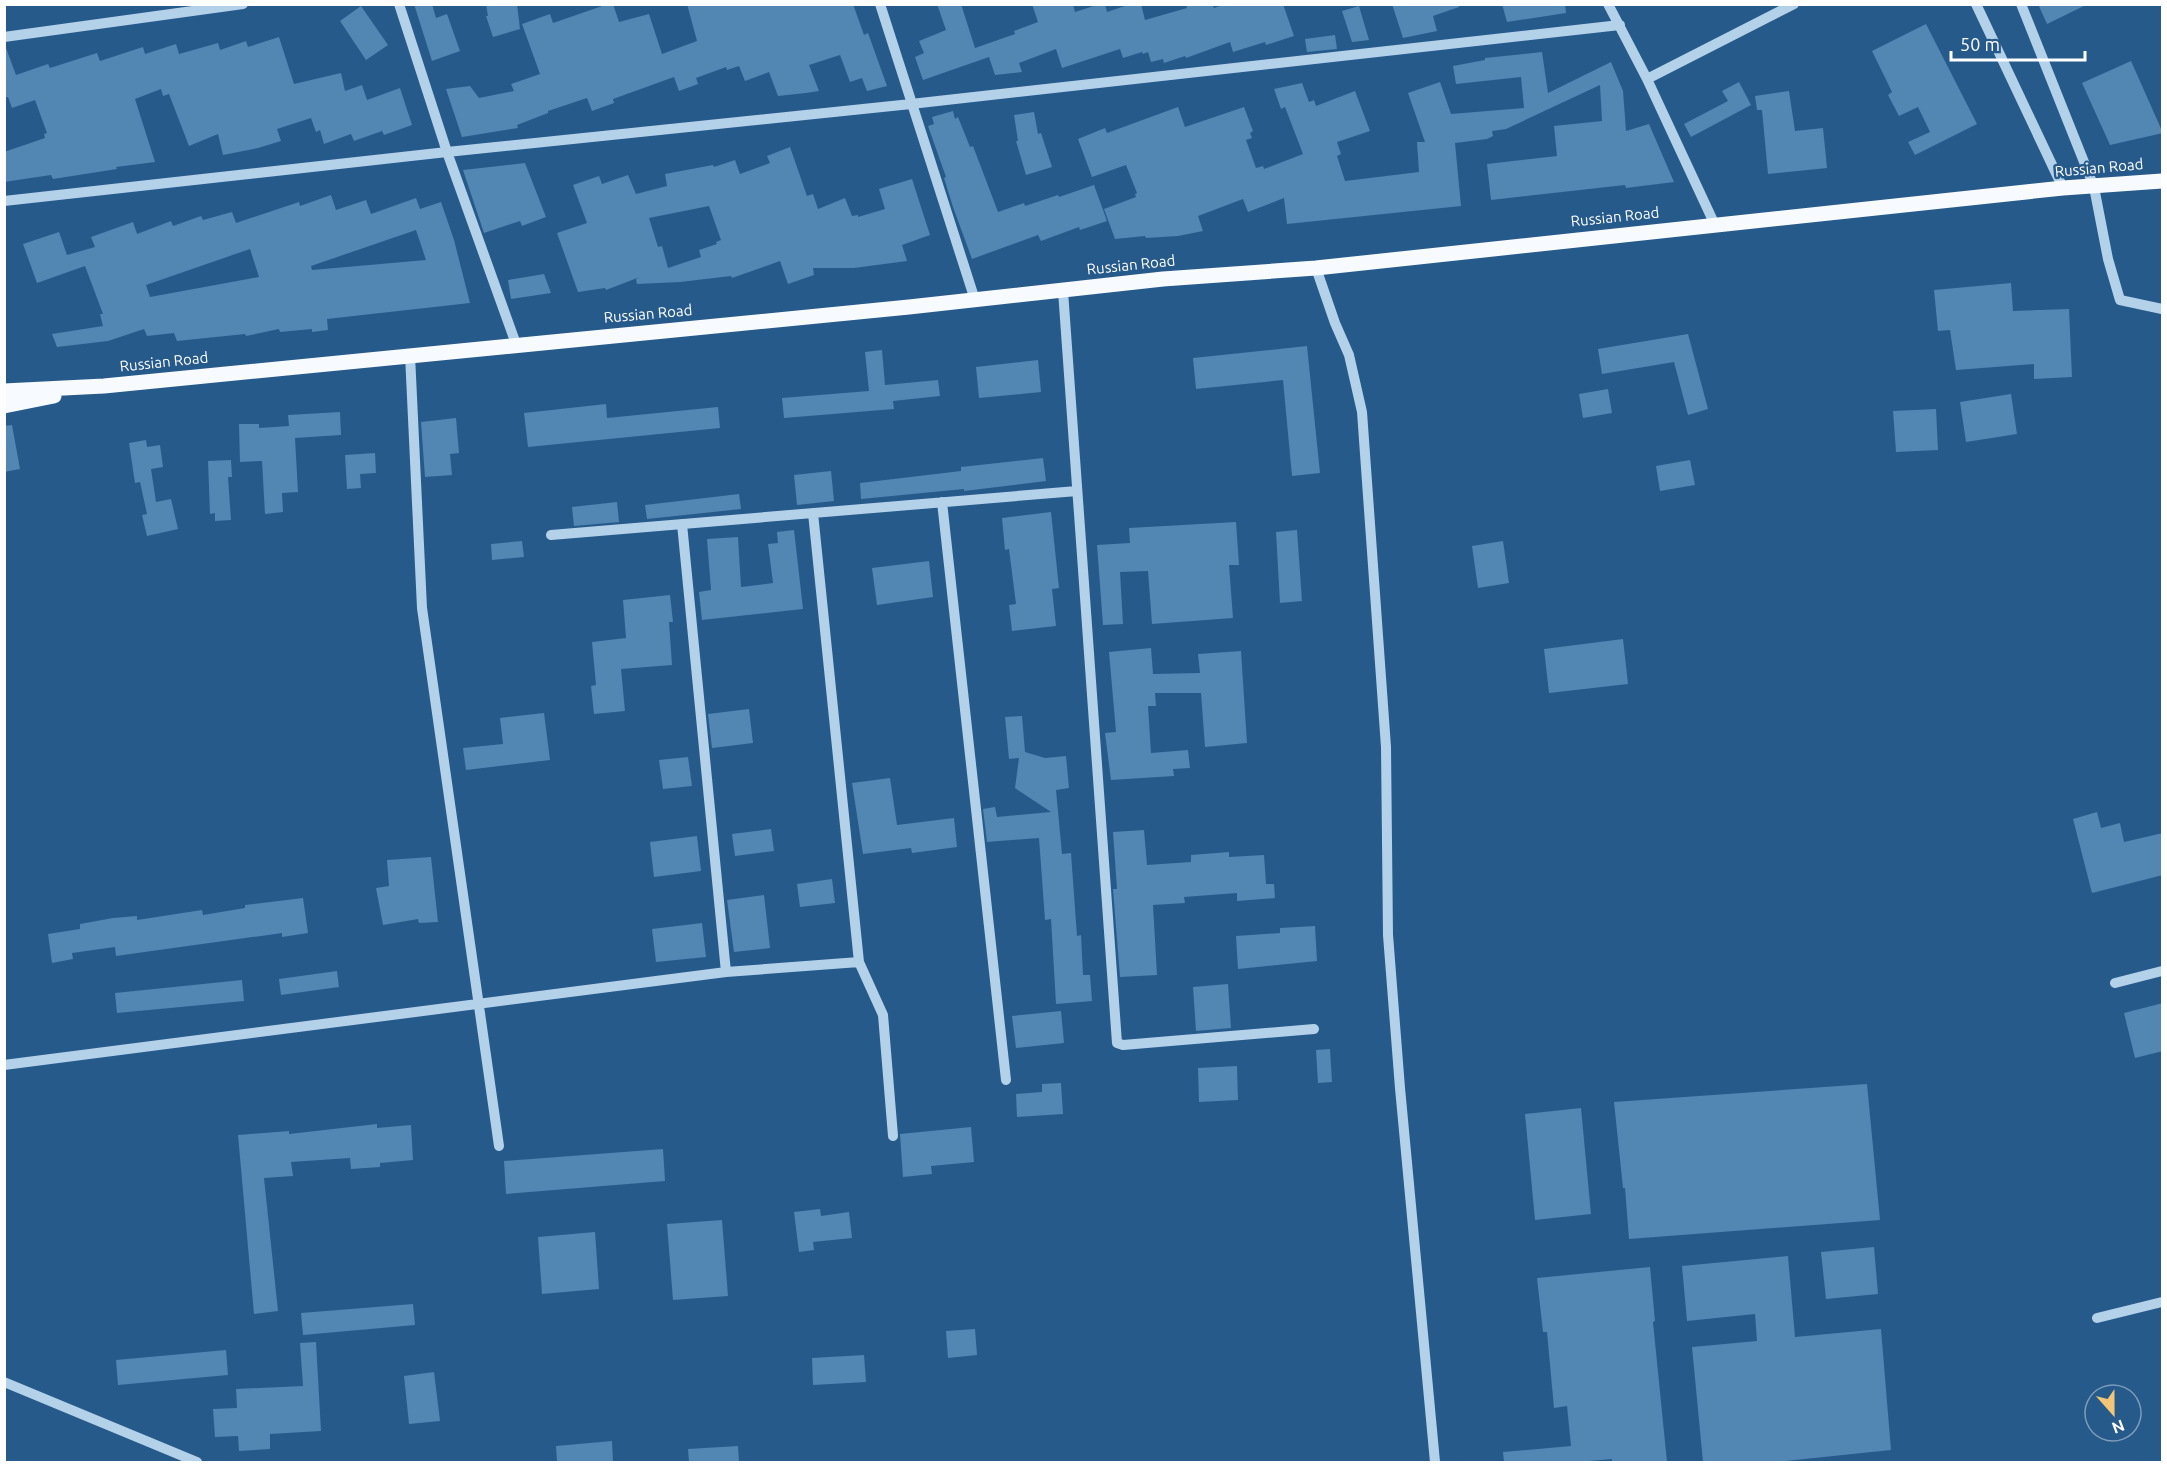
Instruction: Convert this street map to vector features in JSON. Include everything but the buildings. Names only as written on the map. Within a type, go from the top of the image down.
[{"type":"main road","name":"Russian Road","points":[[4,391],[104,386],[975,300],[1163,279],[1316,268],[2063,189],[2163,181]]},
{"type":"main road","name":"Russian Road","points":[[4,406],[104,386]]},
{"type":"street","points":[[4,37],[243,4]]},
{"type":"street","points":[[399,4],[447,152],[516,344]]},
{"type":"street","points":[[880,4],[975,300]]},
{"type":"street","points":[[1608,4],[1647,79],[1715,225]]},
{"type":"street","points":[[1647,79],[1794,4]]},
{"type":"street","points":[[1976,4],[2063,189]]},
{"type":"street","points":[[2020,4],[2094,187],[2108,259],[2120,300],[2163,309]]},
{"type":"street","points":[[4,201],[1620,25]]},
{"type":"street","points":[[1316,268],[1335,323],[1349,354],[1362,412],[1386,747],[1388,935],[1435,1462]]},
{"type":"street","points":[[1063,291],[1117,1043],[1123,1045],[1314,1029]]},
{"type":"street","points":[[410,354],[423,608],[499,1146]]},
{"type":"street","points":[[551,535],[1077,491]]},
{"type":"street","points":[[942,502],[1006,1080]]},
{"type":"street","points":[[813,513],[860,962],[884,1015],[893,1136]]},
{"type":"street","points":[[682,524],[726,972]]},
{"type":"street","points":[[4,1065],[477,1002],[726,972],[860,962]]},
{"type":"street","points":[[2115,983],[2163,971]]},
{"type":"street","points":[[2097,1318],[2163,1302]]},
{"type":"street","points":[[4,1382],[197,1462]]}]
